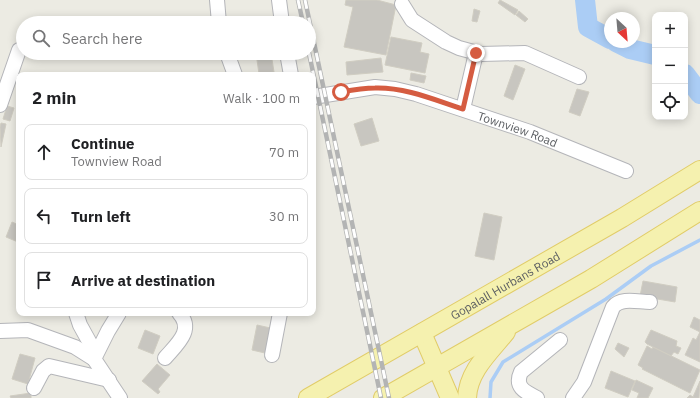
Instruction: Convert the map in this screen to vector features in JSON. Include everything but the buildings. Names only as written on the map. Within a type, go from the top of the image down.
[{"type":"main road","name":"Gopalall Hurbans Road","points":[[308,398],[622,218],[700,170]]},
{"type":"main road","points":[[383,398],[591,279],[700,212]]},
{"type":"main road","points":[[467,398],[470,380],[476,368],[514,322]]},
{"type":"main road","points":[[422,333],[438,366],[450,398]]},
{"type":"street","points":[[217,0],[218,16]]},
{"type":"street","points":[[279,0],[281,16]]},
{"type":"street","points":[[402,4],[412,20],[452,45],[476,53],[525,53],[579,77]]},
{"type":"street","points":[[463,109],[476,53]]},
{"type":"street","points":[[0,105],[16,59]]},
{"type":"street","points":[[230,60],[234,72]]},
{"type":"street","points":[[288,60],[290,72]]},
{"type":"street","name":"Townview Road","points":[[316,97],[375,88],[395,89],[416,94],[530,132],[626,171]]},
{"type":"street","points":[[573,398],[584,382],[616,303],[624,301],[650,302]]},
{"type":"street","points":[[77,316],[95,356],[120,398]]},
{"type":"street","points":[[95,356],[117,316]]},
{"type":"street","points":[[165,358],[183,337],[186,329],[185,322],[181,316]]},
{"type":"street","points":[[272,355],[279,316]]},
{"type":"street","points":[[0,331],[28,330],[58,340],[95,356]]},
{"type":"street","points":[[537,398],[522,390],[518,383],[518,379],[521,372],[560,340]]},
{"type":"street","points":[[34,388],[42,371],[49,366],[109,380]]},
{"type":"waterway","points":[[585,0],[588,27],[604,36]]},
{"type":"waterway","points":[[628,48],[652,54]]},
{"type":"waterway","points":[[688,78],[700,94]]},
{"type":"waterway","points":[[490,398],[491,382],[503,362],[606,299],[651,266],[700,240]]},
{"type":"railway","points":[[298,0],[301,16]]},
{"type":"railway","points":[[305,0],[308,16]]},
{"type":"railway","points":[[316,52],[389,398]]},
{"type":"railway","points":[[310,60],[313,72]]},
{"type":"railway","points":[[316,87],[381,398]]},
{"type":"route","points":[[341,92],[375,88],[395,89],[463,109],[476,53]]}]
